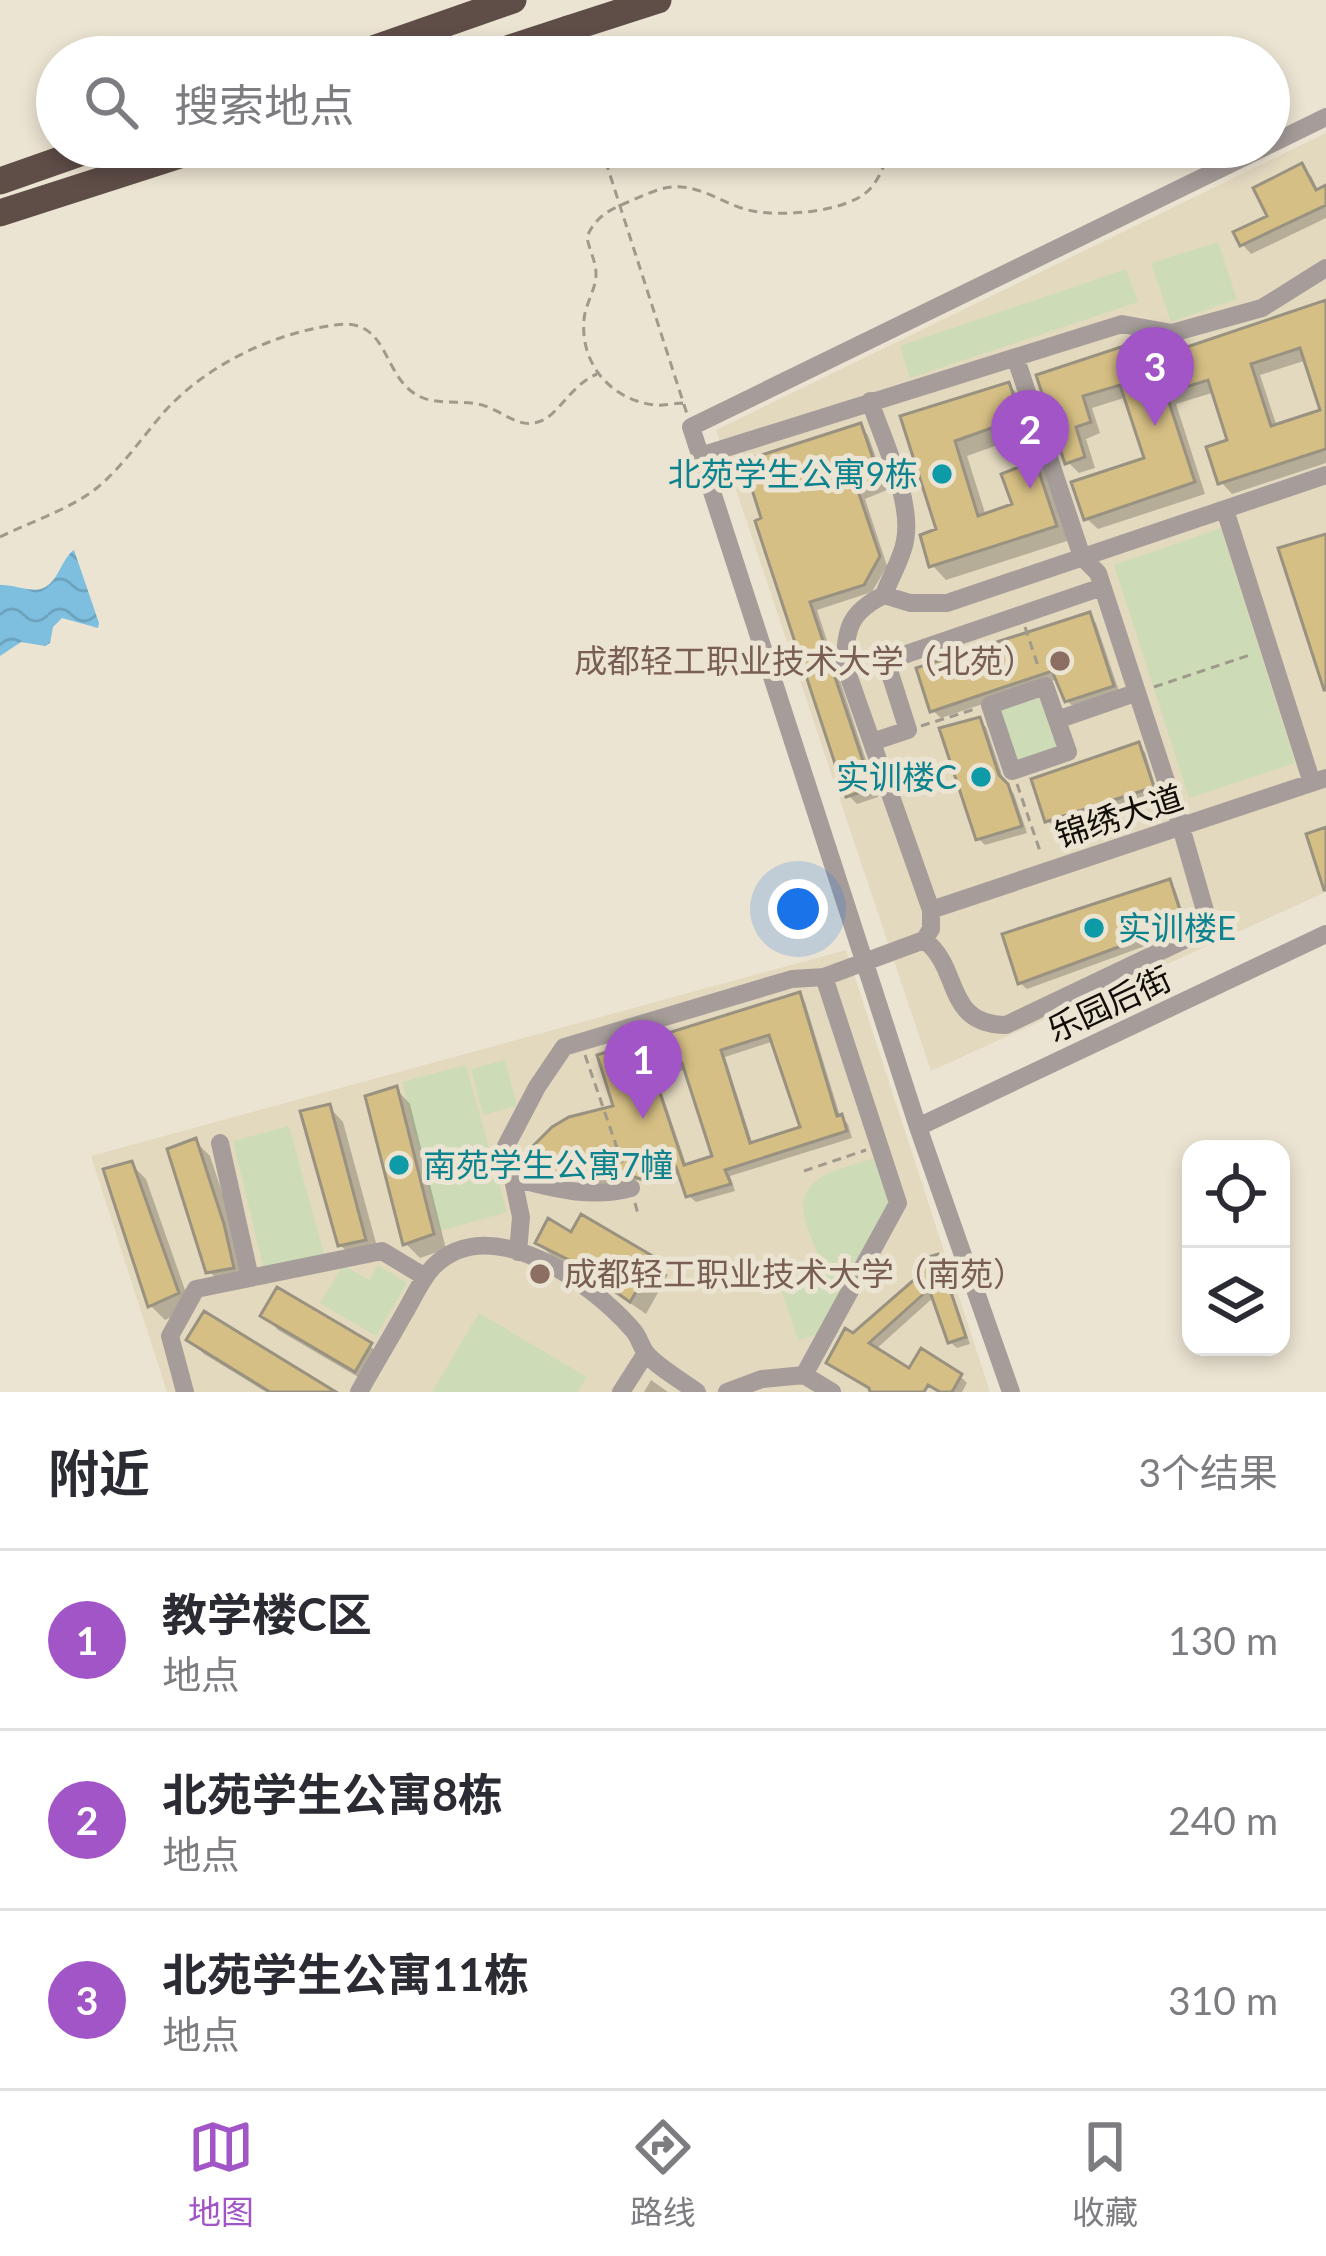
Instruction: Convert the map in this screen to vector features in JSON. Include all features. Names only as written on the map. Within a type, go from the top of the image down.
[{"type":"highway","points":[[547,36],[658,0]]},
{"type":"highway","points":[[409,36],[502,3]]},
{"type":"highway","points":[[0,182],[39,168]]},
{"type":"highway","points":[[0,213],[140,168]]},
{"type":"street","points":[[1290,135],[1326,117]]},
{"type":"street","points":[[1011,1392],[918,1127],[691,427],[1222,168]]},
{"type":"street","points":[[700,456],[1122,324],[1172,333],[1262,308],[1326,268]]},
{"type":"street","points":[[924,940],[941,959],[968,1012],[979,1021],[1006,1024],[1201,932],[1208,921],[1098,573],[1082,557],[1016,359]]},
{"type":"street","points":[[518,1252],[521,1217],[506,1146],[564,1047],[792,979],[824,976],[866,963],[924,940],[931,929],[931,910],[845,666],[854,617],[862,606],[884,595],[905,543],[907,513],[870,401]]},
{"type":"street","points":[[884,595],[910,603],[947,603],[1325,479]]},
{"type":"street","points":[[1225,510],[1269,648],[1319,780]]},
{"type":"street","points":[[1010,581],[1021,614]]},
{"type":"street","points":[[872,742],[908,730],[886,661],[1102,587]]},
{"type":"street","points":[[1045,686],[1068,752],[1012,771],[990,705],[1045,686]]},
{"type":"street","points":[[1057,720],[1135,693]]},
{"type":"street","name":"锦绣大道","points":[[931,910],[1319,780]]},
{"type":"street","name":"乐园后街","points":[[918,1127],[1326,934]]},
{"type":"street","points":[[804,1375],[898,1203],[824,976]]},
{"type":"street","points":[[220,1143],[250,1278]]},
{"type":"street","points":[[513,1178],[589,1194],[631,1188]]},
{"type":"street","points":[[359,1392],[425,1277],[447,1254],[489,1245],[570,1274],[637,1333],[646,1353],[697,1392]]},
{"type":"street","points":[[185,1392],[170,1336],[196,1289],[382,1251],[425,1277]]},
{"type":"street","points":[[621,1392],[646,1353]]},
{"type":"street","points":[[727,1392],[762,1379],[804,1375],[832,1392]]},
{"type":"path","points":[[608,168],[691,427]]},
{"type":"path","points":[[683,403],[655,405],[632,398],[612,391],[597,374],[588,353],[584,318],[596,279],[587,237],[592,224],[620,206],[662,189],[682,187],[752,212],[823,209],[860,197],[872,187],[881,168]]},
{"type":"path","points":[[0,537],[97,488],[182,394],[241,354],[283,338],[332,325],[359,326],[381,343],[398,378],[430,403],[478,404],[523,423],[544,421],[575,387],[597,374]]},
{"type":"path","points":[[1021,614],[1045,686]]},
{"type":"path","points":[[1135,693],[1269,648]]},
{"type":"path","points":[[908,730],[990,705]]},
{"type":"path","points":[[1012,771],[1047,871]]},
{"type":"path","points":[[580,1042],[631,1188]]},
{"type":"path","points":[[804,1171],[879,1145]]},
{"type":"shaded area","name":"成都轻工职业技术大学（北苑）","points":[[1326,133],[1326,892],[931,1071],[716,430],[1254,168],[1290,168],[1290,151]]},
{"type":"shaded area","name":"成都轻工职业技术大学（南苑）","points":[[846,950],[990,1392],[167,1392],[91,1156]]},
{"type":"green space","points":[[1218,242],[1237,299],[1171,322],[1151,263]]},
{"type":"green space","points":[[1126,269],[1138,302],[910,378],[900,346]]},
{"type":"green space","points":[[1221,528],[1295,763],[1189,798],[1114,565]]},
{"type":"green space","points":[[1041,697],[1059,749],[1016,763],[999,710]]},
{"type":"green space","points":[[505,1060],[517,1106],[483,1115],[471,1069]]},
{"type":"green space","points":[[466,1065],[507,1212],[440,1231],[402,1082]]},
{"type":"green space","points":[[289,1126],[325,1258],[264,1270],[233,1141]]},
{"type":"green space","points":[[875,1158],[891,1203],[818,1334],[798,1340],[781,1289],[801,1282],[799,1273],[809,1269],[805,1257],[817,1253],[804,1217],[806,1194],[831,1172]]},
{"type":"green space","points":[[343,1265],[369,1280],[378,1265],[407,1283],[376,1336],[320,1303]]},
{"type":"green space","points":[[479,1313],[587,1377],[578,1392],[432,1392]]},
{"type":"water","points":[[74,550],[98,628],[62,618],[53,627],[50,643],[21,642],[0,656],[0,585],[41,589],[52,582]]},
{"type":"building","points":[[1302,163],[1316,190],[1326,185],[1326,205],[1240,246],[1233,232],[1267,216],[1253,188]]},
{"type":"building","points":[[1326,300],[1326,449],[1218,484],[1206,447],[1227,440],[1208,380],[1166,393],[1195,482],[1084,520],[1071,482],[1144,458],[1120,385],[1083,396],[1091,422],[1076,427],[1085,457],[1065,464],[1036,375],[1139,341],[1152,343],[1159,369],[1185,360],[1181,349]],"holes":[[[1300,348],[1320,410],[1271,426],[1251,364]]]},
{"type":"building","points":[[1009,382],[1057,526],[929,567],[920,535],[936,529],[900,416]],"holes":[[[1003,424],[1019,467],[1001,474],[1012,504],[978,516],[955,441]]]},
{"type":"building","points":[[861,423],[881,482],[858,491],[880,556],[864,585],[810,602],[872,788],[846,797],[755,521],[761,518],[743,461]]},
{"type":"building","points":[[1326,534],[1326,690],[1324,690],[1278,548]]},
{"type":"building","points":[[1090,612],[1114,686],[1065,702],[1052,671],[930,712],[916,668]]},
{"type":"building","name":"实训楼C","points":[[980,717],[1022,826],[976,840],[939,728]]},
{"type":"building","points":[[1139,742],[1154,787],[1045,822],[1031,779]]},
{"type":"building","points":[[1326,827],[1326,890],[1324,890],[1306,834]]},
{"type":"building","name":"实训楼E","points":[[1170,879],[1184,923],[1018,984],[1002,934]]},
{"type":"building","points":[[800,992],[837,1116],[842,1114],[847,1131],[725,1170],[731,1184],[686,1197],[676,1167],[640,1179],[629,1175],[600,1179],[573,1178],[531,1167],[527,1159],[531,1148],[552,1127],[569,1117],[613,1106],[597,1055]],"holes":[[[769,1035],[800,1127],[750,1143],[721,1050]],[[682,1063],[712,1156],[684,1165],[653,1072]]]},
{"type":"building","name":"南苑学生公寓7幢","points":[[397,1086],[434,1234],[403,1245],[365,1096]]},
{"type":"building","points":[[330,1104],[366,1240],[338,1246],[300,1111]]},
{"type":"building","points":[[196,1138],[234,1268],[206,1273],[167,1149]]},
{"type":"building","points":[[132,1161],[179,1293],[148,1307],[103,1169]]},
{"type":"building","points":[[581,1214],[656,1258],[630,1302],[573,1262],[535,1243],[548,1218],[571,1232]]},
{"type":"building","points":[[938,1254],[966,1337],[948,1343],[929,1289],[869,1343],[909,1368],[921,1348],[962,1374],[952,1392],[928,1385],[924,1392],[870,1392],[826,1363],[845,1328],[853,1333],[923,1272],[919,1260]]},
{"type":"building","points":[[277,1287],[372,1343],[355,1372],[260,1316]]},
{"type":"building","points":[[204,1311],[336,1392],[270,1392],[186,1340]]},
{"type":"place","name":"北苑学生公寓11栋","points":[[1155,426]]},
{"type":"place","name":"北苑学生公寓9栋","points":[[942,474]]},
{"type":"place","name":"北苑学生公寓8栋","points":[[1030,489]]},
{"type":"place","name":"成都轻工职业技术大学（北苑）","points":[[1060,661]]},
{"type":"place","name":"实训楼C","points":[[981,777]]},
{"type":"place","name":"实训楼E","points":[[1094,928]]},
{"type":"place","name":"教学楼C区","points":[[643,1119]]},
{"type":"place","name":"南苑学生公寓7幢","points":[[399,1165]]},
{"type":"place","name":"成都轻工职业技术大学（南苑）","points":[[540,1274]]}]
